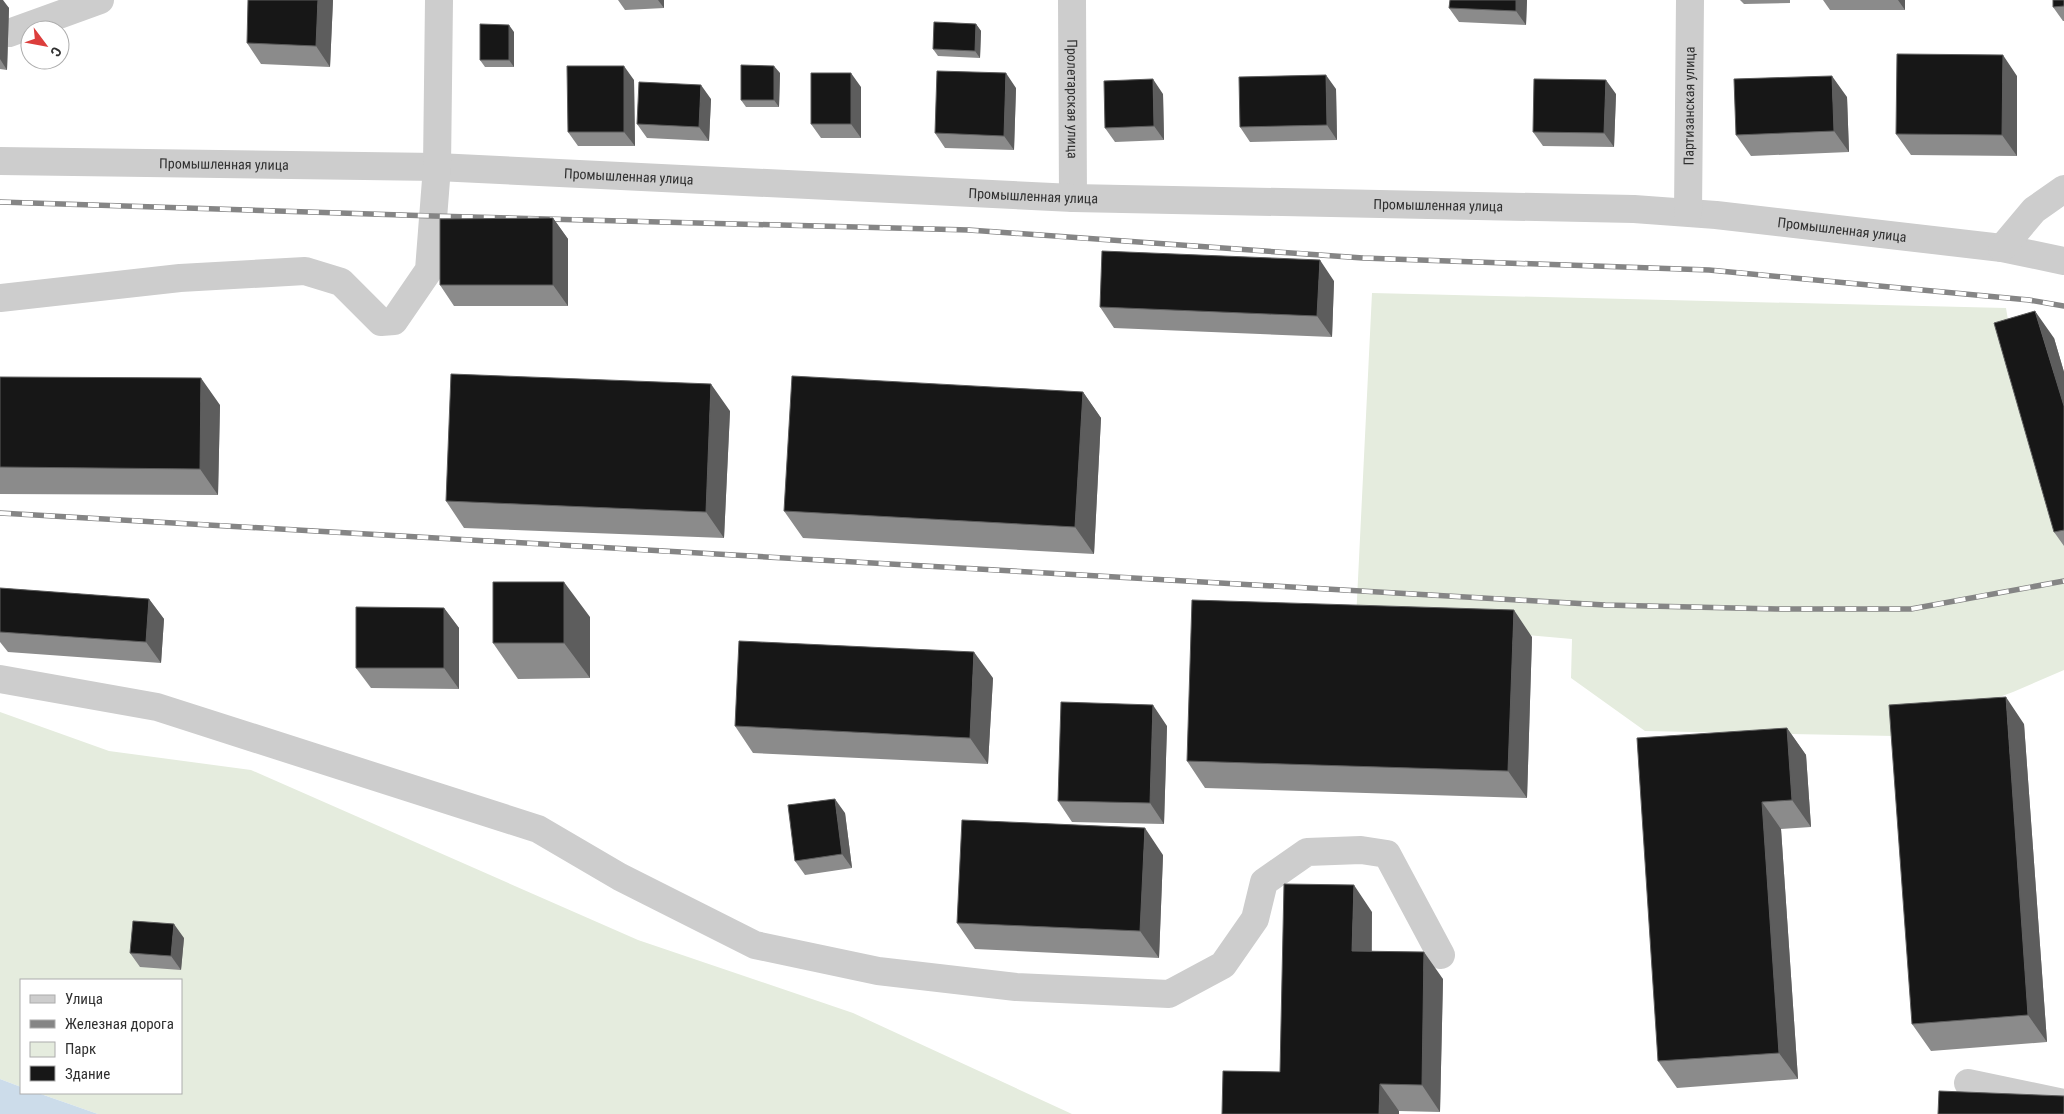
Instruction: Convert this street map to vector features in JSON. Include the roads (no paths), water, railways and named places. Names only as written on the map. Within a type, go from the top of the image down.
[{"type":"street","points":[[8,33],[100,0]]},
{"type":"street","points":[[0,298],[180,278],[305,271],[341,282],[380,322],[394,321],[429,270],[437,167],[439,0]]},
{"type":"street","name":"Пролетарская улица","points":[[1072,0],[1073,198]]},
{"type":"street","name":"Партизанская улица","points":[[1688,212],[1690,0]]},
{"type":"street","name":"Промышленная улица","points":[[0,161],[437,167],[1073,198],[1624,208],[1688,212],[2002,248],[2064,261]]},
{"type":"street","points":[[2002,248],[2034,210],[2064,189]]},
{"type":"street","points":[[0,679],[157,707],[538,829],[620,877],[755,944],[878,971],[1016,986],[1169,994],[1223,965],[1254,919],[1264,882],[1307,852],[1361,850],[1387,854],[1441,955]]},
{"type":"street","points":[[1968,1083],[2064,1103]]},
{"type":"water","points":[[0,1079],[20,1087],[20,1094],[41,1094],[98,1114],[0,1114]]},
{"type":"railway","points":[[0,202],[969,230],[1363,258],[1709,270],[2029,300],[2064,306]]},
{"type":"railway","points":[[0,513],[1605,605],[1777,609],[1911,609],[2064,581]]}]
